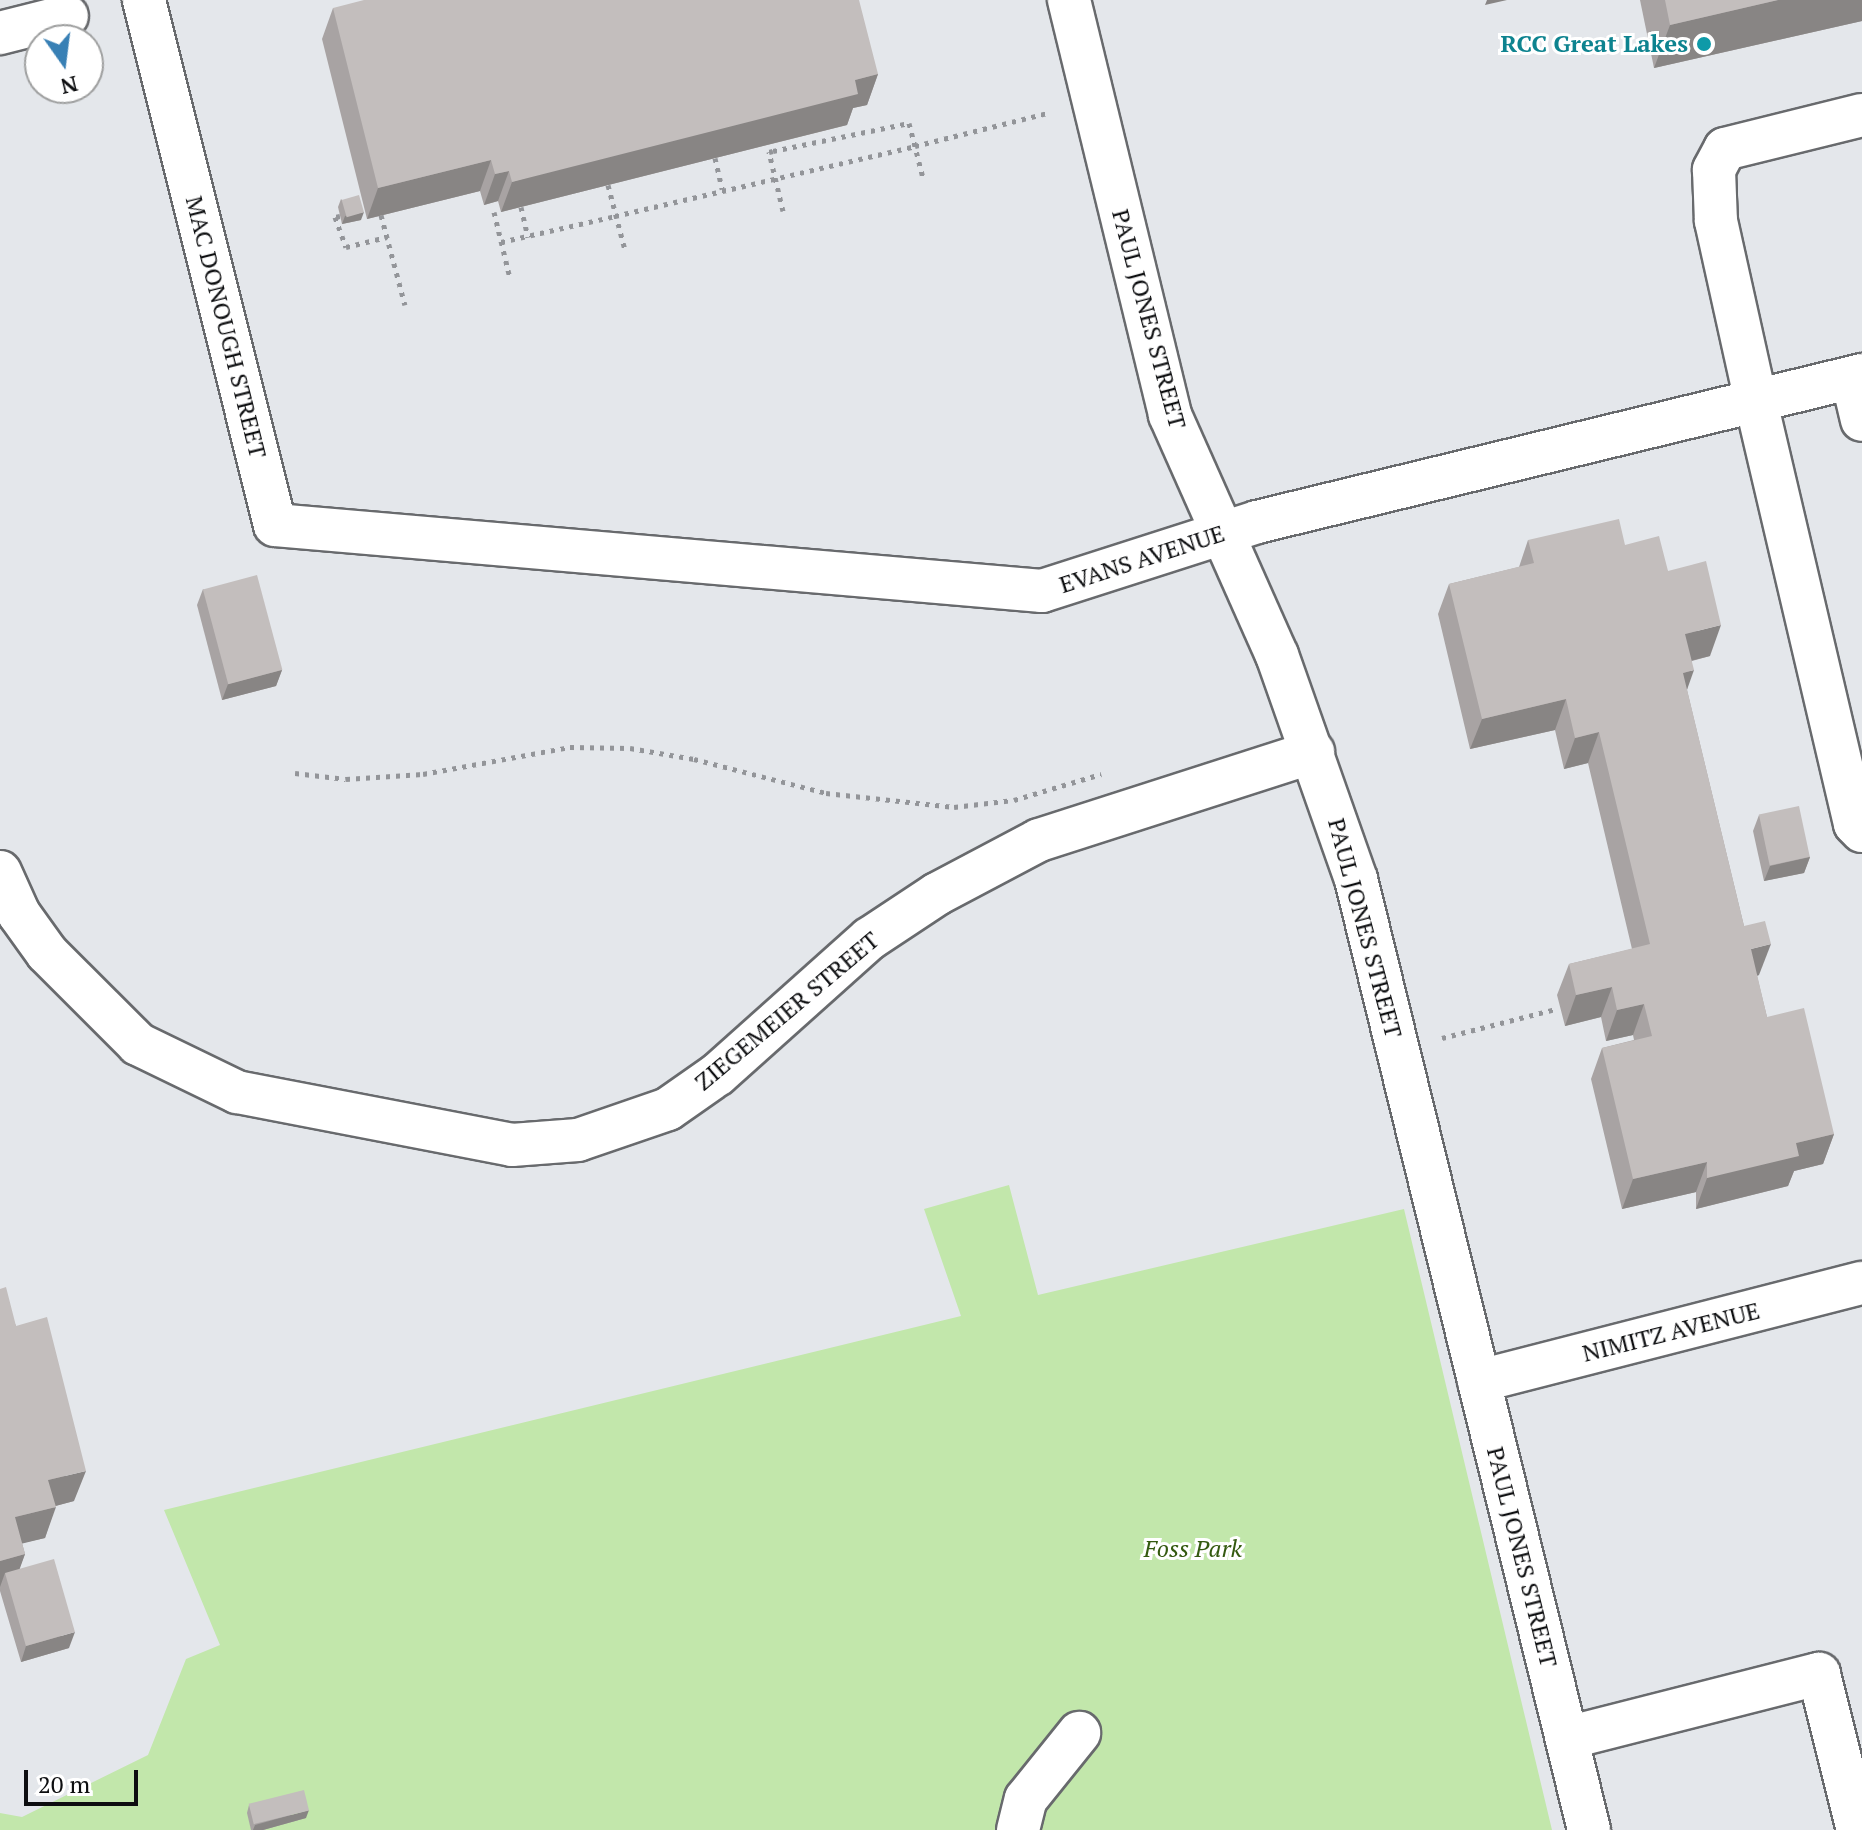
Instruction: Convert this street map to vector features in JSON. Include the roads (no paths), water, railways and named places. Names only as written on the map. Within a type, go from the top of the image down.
[{"type":"street","name":"MAC DONOUGH STREET","points":[[144,0],[275,525],[406,536]]},
{"type":"street","name":"PAUL JONES STREET","points":[[1069,0],[1170,415],[1219,533],[1277,655],[1356,879],[1589,1830]]},
{"type":"street","points":[[0,33],[67,16]]},
{"type":"street","points":[[1862,115],[1725,149],[1714,170],[1716,221],[1756,402],[1855,824],[1862,831]]},
{"type":"street","name":"EVANS AVENUE","points":[[406,536],[1042,591],[1219,533],[1857,377]]},
{"type":"street","points":[[1857,377],[1862,420]]},
{"type":"street","name":"ZIEGEMEIER STREET","points":[[0,872],[19,914],[47,953],[138,1044],[237,1092],[512,1145],[578,1140],[668,1109],[718,1074],[869,939],[1027,846],[1313,752]]},
{"type":"street","name":"NIMITZ AVENUE","points":[[1479,1381],[1862,1283]]},
{"type":"street","points":[[1567,1738],[1819,1674],[1858,1830]]},
{"type":"street","points":[[1018,1830],[1026,1799],[1079,1733]]},
{"type":"place","name":"RCC Great Lakes","points":[[1704,44]]},
{"type":"park label","name":"Foss Park","points":[[1193,1549]]}]
